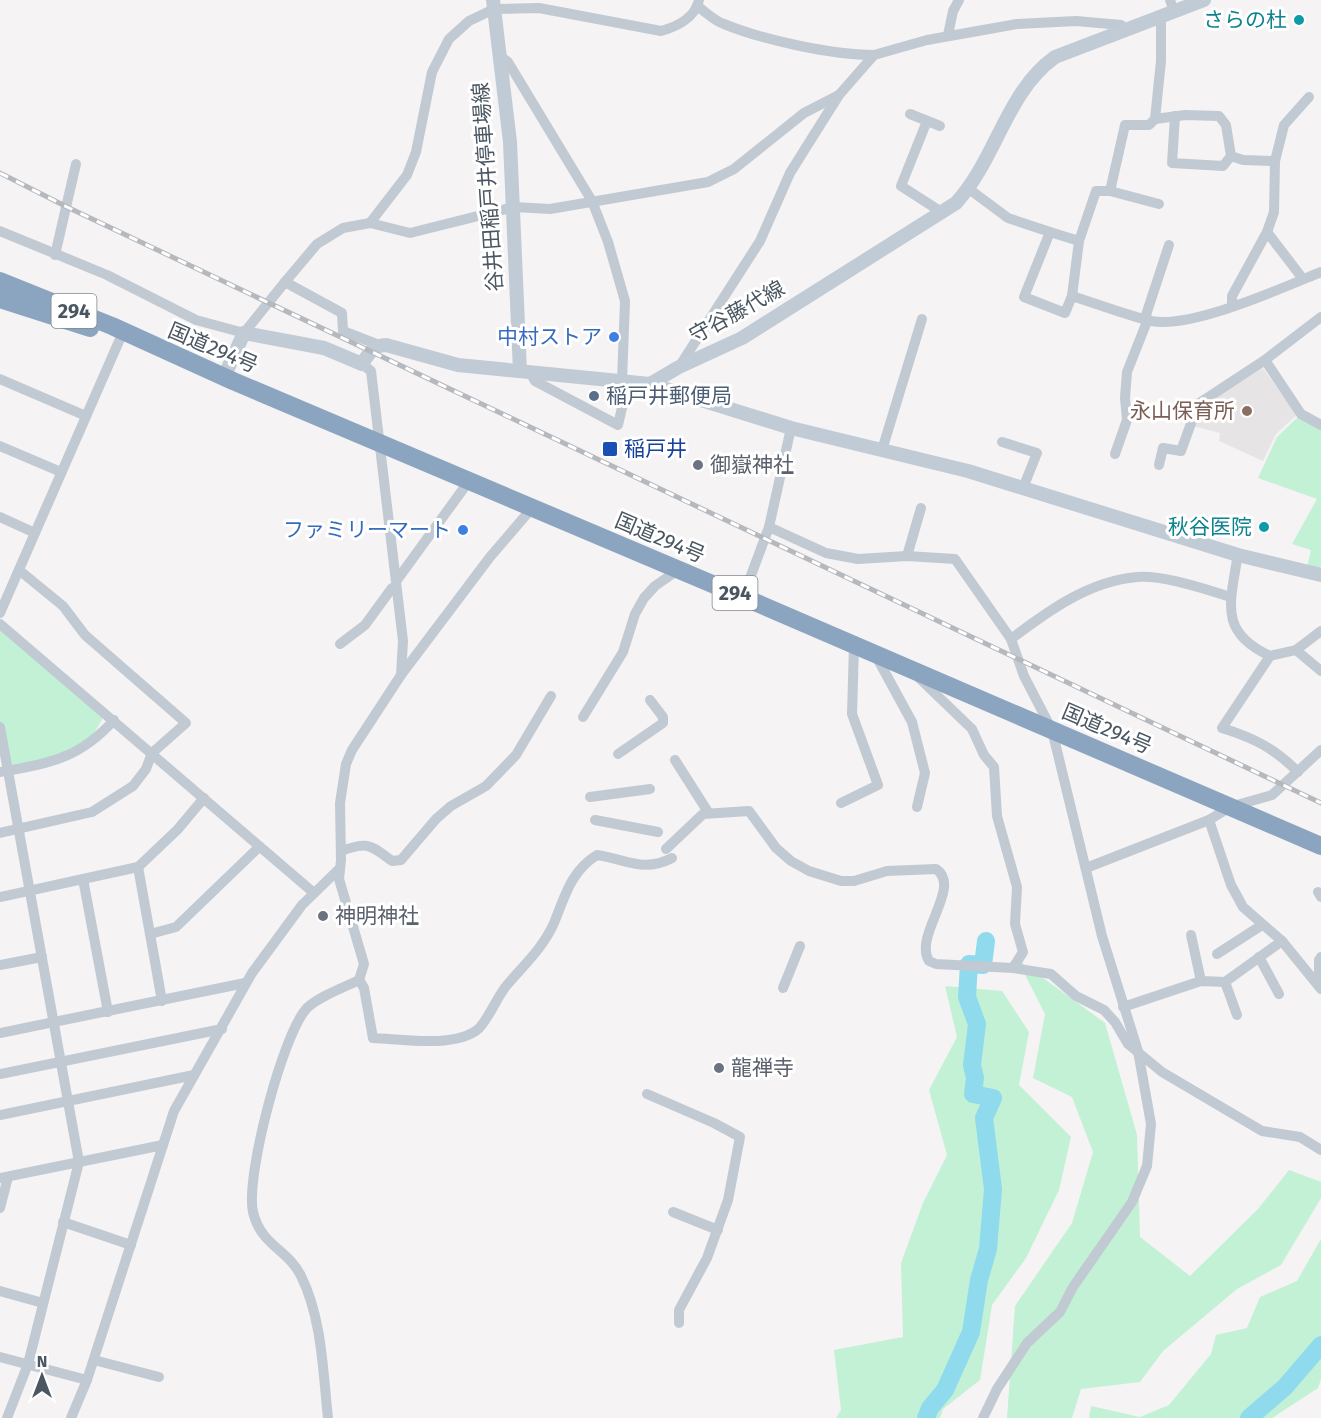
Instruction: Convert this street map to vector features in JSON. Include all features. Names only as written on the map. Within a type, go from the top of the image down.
[{"type":"highway","name":"国道294号","points":[[0,281],[1321,846]]},
{"type":"highway","name":"国道294号","points":[[0,299],[122,334]]},
{"type":"main road","name":"守谷藤代線","points":[[650,384],[679,367],[742,338],[943,213],[969,189],[996,144],[1013,105],[1039,68],[1075,48],[1161,18],[1172,6],[1204,0]]},
{"type":"main road","name":"谷井田稲戸井停車場線","points":[[493,5],[514,207],[525,371]]},
{"type":"main road","points":[[224,377],[244,333],[324,348],[362,364],[379,345],[458,365],[650,384],[792,428],[968,471],[1228,552],[1321,574]]},
{"type":"street","points":[[948,35],[953,12],[959,0]]},
{"type":"street","points":[[370,223],[407,175],[416,152],[432,72],[449,39],[469,21],[493,5],[539,8],[661,31],[678,27],[698,3],[722,24],[765,37],[857,55],[874,55],[948,35],[1017,24],[1076,21],[1121,25],[1126,31]]},
{"type":"street","points":[[1155,119],[1161,61],[1161,18]]},
{"type":"street","points":[[499,55],[508,62],[592,201],[608,242],[625,301],[625,381],[618,425],[535,381],[525,371]]},
{"type":"street","points":[[679,367],[760,241],[790,173],[839,95],[874,55]]},
{"type":"street","points":[[0,231],[106,274],[196,320],[244,333],[317,244],[343,228],[370,223],[410,233],[514,207],[550,209],[708,182],[734,169],[804,113],[839,95]]},
{"type":"street","points":[[1232,306],[1232,296],[1268,232],[1274,212],[1275,161],[1284,125],[1309,97]]},
{"type":"street","points":[[910,114],[940,126]]},
{"type":"street","points":[[1110,191],[1125,125],[1149,125],[1155,119],[1175,116],[1219,117],[1226,125],[1231,156],[1223,166],[1172,163],[1175,116]]},
{"type":"street","points":[[927,121],[901,186],[943,213]]},
{"type":"street","points":[[1231,156],[1243,160],[1275,161]]},
{"type":"street","points":[[55,255],[76,164]]},
{"type":"street","points":[[969,189],[1008,218],[1079,241]]},
{"type":"street","points":[[1050,232],[1024,297],[1065,313],[1072,296],[1079,241],[1096,191],[1110,191],[1159,204]]},
{"type":"street","points":[[1268,232],[1303,279]]},
{"type":"street","points":[[1115,454],[1127,420],[1125,398],[1127,372],[1169,245]]},
{"type":"street","points":[[1072,296],[1146,319],[1180,321],[1211,314],[1321,272]]},
{"type":"street","points":[[285,282],[342,313],[343,331],[379,345]]},
{"type":"street","points":[[1159,465],[1163,448],[1181,451],[1198,404],[1265,360],[1321,317]]},
{"type":"street","points":[[882,450],[922,319]]},
{"type":"street","points":[[0,613],[5,589],[19,570],[122,334]]},
{"type":"street","points":[[1265,360],[1302,414],[1321,425]]},
{"type":"street","points":[[362,364],[371,370],[381,443],[394,584],[403,641],[401,675]]},
{"type":"street","points":[[0,379],[86,416]]},
{"type":"street","points":[[743,597],[769,526],[792,428]]},
{"type":"street","points":[[1002,442],[1037,453],[1023,488]]},
{"type":"street","points":[[0,446],[61,472]]},
{"type":"street","points":[[340,644],[365,625],[470,482]]},
{"type":"street","points":[[328,1418],[321,1351],[308,1292],[296,1268],[266,1240],[259,1230],[252,1207],[252,1180],[260,1134],[293,1033],[307,1008],[359,980],[364,964],[342,896],[338,870],[341,850],[340,803],[346,764],[352,750],[401,675],[490,557],[532,508]]},
{"type":"street","points":[[907,556],[921,508]]},
{"type":"street","points":[[0,517],[35,533]]},
{"type":"street","points":[[769,526],[826,553],[858,559],[907,556],[955,559],[1011,639],[1024,676],[1052,730],[1102,936],[1138,1051],[1151,1124],[1147,1166],[1132,1202],[1073,1287],[1060,1312],[1027,1342],[997,1389],[983,1418]]},
{"type":"street","points":[[1237,560],[1231,597],[1233,619],[1240,638],[1270,656]]},
{"type":"street","points":[[0,833],[92,812],[132,786],[146,769],[152,753],[186,723],[85,635],[63,606],[19,570]]},
{"type":"street","points":[[583,717],[623,652],[634,614],[644,598],[655,586],[678,570]]},
{"type":"street","points":[[1011,639],[1048,611],[1103,582],[1139,577],[1191,585],[1231,597]]},
{"type":"street","points":[[0,624],[314,893]]},
{"type":"street","points":[[1298,772],[1282,756],[1254,738],[1222,729],[1270,656],[1296,650],[1321,631]]},
{"type":"street","points":[[842,803],[878,784],[852,714],[854,646]]},
{"type":"street","points":[[1296,650],[1321,671]]},
{"type":"street","points":[[876,655],[912,722],[925,773],[917,807]]},
{"type":"street","points":[[912,671],[972,729],[984,755],[994,767],[998,816],[1017,887],[1015,924],[1023,952],[1013,968]]},
{"type":"street","points":[[341,850],[363,843],[392,861],[401,860],[436,819],[451,806],[486,786],[516,755],[551,696]]},
{"type":"street","points":[[618,754],[663,723],[663,717],[650,700]]},
{"type":"street","points":[[4,771],[71,756],[96,741],[114,720]]},
{"type":"street","points":[[0,727],[4,771],[19,829],[79,1162],[28,1364],[7,1418]]},
{"type":"street","points":[[1086,868],[1209,820],[1230,807],[1272,795],[1298,772],[1317,763],[1321,750]]},
{"type":"street","points":[[675,760],[708,812]]},
{"type":"street","points":[[590,797],[650,789]]},
{"type":"street","points":[[0,897],[138,867],[178,829],[204,798]]},
{"type":"street","points":[[359,980],[364,988],[373,1038],[421,1041],[465,1036],[478,1030],[498,996],[543,945],[571,879],[588,861],[597,855],[636,865],[657,866],[694,820],[708,812],[749,811],[776,848],[791,861],[809,871],[841,881],[854,881],[887,871],[936,869],[942,876],[942,895],[925,944],[929,961],[956,966],[1013,968],[1051,974],[1076,996],[1104,1010],[1115,1022],[1128,1044],[1162,1072],[1227,1113],[1263,1131],[1300,1137],[1321,1150]]},
{"type":"street","points":[[595,820],[658,832]]},
{"type":"street","points":[[1209,820],[1231,885],[1243,907],[1282,941],[1320,988]]},
{"type":"street","points":[[150,934],[176,927],[259,847]]},
{"type":"street","points":[[138,867],[162,1001]]},
{"type":"street","points":[[71,1418],[94,1360],[174,1111],[222,1029],[245,983],[314,893],[338,870]]},
{"type":"street","points":[[83,879],[108,1012]]},
{"type":"street","points":[[1217,954],[1262,925]]},
{"type":"street","points":[[1191,935],[1201,981]]},
{"type":"street","points":[[1123,1007],[1201,981],[1225,982],[1282,941]]},
{"type":"street","points":[[783,988],[800,946]]},
{"type":"street","points":[[0,965],[42,957]]},
{"type":"street","points":[[1258,957],[1279,994]]},
{"type":"street","points":[[1320,988],[1319,960],[1321,957]]},
{"type":"street","points":[[1225,982],[1237,1015]]},
{"type":"street","points":[[0,1033],[245,983]]},
{"type":"street","points":[[0,1074],[222,1029]]},
{"type":"street","points":[[0,1115],[194,1075]]},
{"type":"street","points":[[647,1094],[740,1137],[728,1200],[707,1258],[679,1310],[679,1323]]},
{"type":"street","points":[[0,1208],[4,1178],[163,1145]]},
{"type":"street","points":[[673,1212],[718,1230]]},
{"type":"street","points":[[63,1222],[131,1245]]},
{"type":"street","points":[[0,1292],[43,1303]]},
{"type":"street","points":[[0,1357],[87,1380]]},
{"type":"street","points":[[94,1360],[159,1377]]},
{"type":"shaded area","name":"永山保育所","points":[[1263,368],[1297,415],[1276,434],[1263,461],[1219,441],[1220,433],[1193,426],[1200,407]]},
{"type":"green space","points":[[1301,414],[1321,425],[1321,575],[1306,571],[1311,550],[1292,544],[1317,499],[1258,478],[1277,437]]},
{"type":"green space","points":[[0,624],[106,713],[90,740],[9,771],[0,727]]},
{"type":"green space","points":[[1017,959],[1105,1023],[1137,1135],[1140,1237],[1190,1276],[1258,1209],[1289,1170],[1321,1182],[1321,1198],[1281,1265],[1237,1289],[1163,1351],[1140,1382],[1081,1389],[1072,1418],[1007,1418],[1015,1306],[1072,1223],[1093,1152],[1072,1097],[1033,1078],[1045,1014]]},
{"type":"green space","points":[[945,986],[1002,991],[1029,1032],[1019,1085],[1071,1137],[1059,1190],[1026,1258],[992,1305],[980,1380],[943,1409],[940,1418],[836,1418],[841,1410],[834,1350],[903,1337],[901,1263],[923,1203],[947,1155],[929,1090],[957,1037]]},
{"type":"green space","points":[[1321,1239],[1321,1379],[1318,1388],[1272,1418],[1089,1418],[1091,1406],[1140,1417],[1169,1405],[1211,1354],[1216,1335],[1247,1328],[1260,1297],[1297,1281]]},
{"type":"waterway","points":[[926,1418],[930,1408],[945,1390],[971,1332],[979,1280],[988,1249],[993,1189],[984,1118],[993,1098],[973,1094],[975,1078],[972,1065],[977,1024],[967,997],[969,964],[983,965],[986,941]]},
{"type":"waterway","points":[[1249,1418],[1285,1387],[1321,1345]]},
{"type":"railway","points":[[0,173],[67,207],[1321,803]]},
{"type":"place","name":"さらの杜","points":[[1299,20]]},
{"type":"place","name":"中村ストア","points":[[614,337]]},
{"type":"place","name":"稲戸井郵便局","points":[[594,396]]},
{"type":"place","name":"永山保育所","points":[[1247,411]]},
{"type":"place","name":"稲戸井","points":[[610,449]]},
{"type":"place","name":"御嶽神社","points":[[698,465]]},
{"type":"place","name":"秋谷医院","points":[[1264,527]]},
{"type":"place","name":"ファミリーマート","points":[[463,530]]},
{"type":"place","name":"神明神社","points":[[323,916]]},
{"type":"place","name":"龍禅寺","points":[[719,1068]]}]
